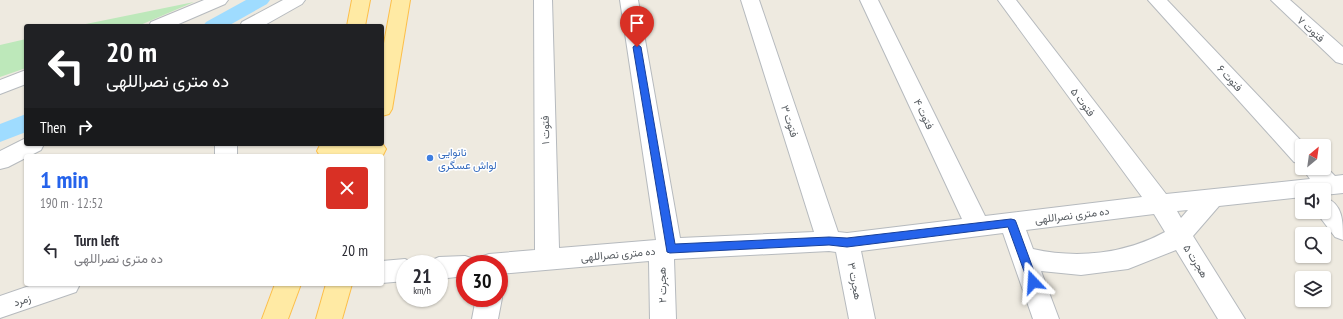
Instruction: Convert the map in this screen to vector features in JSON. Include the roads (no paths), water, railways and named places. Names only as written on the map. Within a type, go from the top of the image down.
[{"type":"main road","points":[[356,24],[361,0]]},
{"type":"main road","points":[[384,98],[402,0]]},
{"type":"main road","points":[[328,150],[375,150]]},
{"type":"main road","points":[[275,319],[287,286]]},
{"type":"main road","points":[[329,319],[338,286]]},
{"type":"street","points":[[163,24],[219,0]]},
{"type":"street","points":[[254,24],[296,0]]},
{"type":"street","name":"فتوت ۱","points":[[543,0],[547,260]]},
{"type":"street","name":"هجرت ۲","points":[[629,0],[666,250],[663,319]]},
{"type":"street","name":"فتوت ۳","points":[[750,0],[838,242]]},
{"type":"street","name":"فتوت ۴","points":[[869,0],[978,227]]},
{"type":"street","name":"فتوت ۵","points":[[1007,0],[1160,204]]},
{"type":"street","name":"فتوت ۶","points":[[1157,0],[1295,148]]},
{"type":"street","name":"فتوت ۷","points":[[1280,0],[1343,58]]},
{"type":"street","points":[[0,87],[24,78]]},
{"type":"street","points":[[0,161],[29,146]]},
{"type":"street","name":"ده متری نصراللهی","points":[[508,263],[666,250],[838,242],[1295,190]]},
{"type":"street","points":[[1024,257],[1041,262],[1081,265],[1128,259],[1161,246],[1180,235],[1213,198]]},
{"type":"street","name":"هجرت ۵","points":[[1160,204],[1232,319]]},
{"type":"street","points":[[1331,205],[1343,230]]},
{"type":"street","points":[[1011,222],[1046,319]]},
{"type":"street","name":"هجرت ۳","points":[[838,242],[862,319]]},
{"type":"street","points":[[384,272],[396,271]]},
{"type":"street","name":"زمرد","points":[[0,307],[59,286]]},
{"type":"street","points":[[484,319],[487,307]]},
{"type":"waterway","points":[[217,24],[260,0]]},
{"type":"waterway","points":[[0,134],[24,123]]},
{"type":"place","name":"نانوایی لواش عسگری","points":[[430,158]]}]
